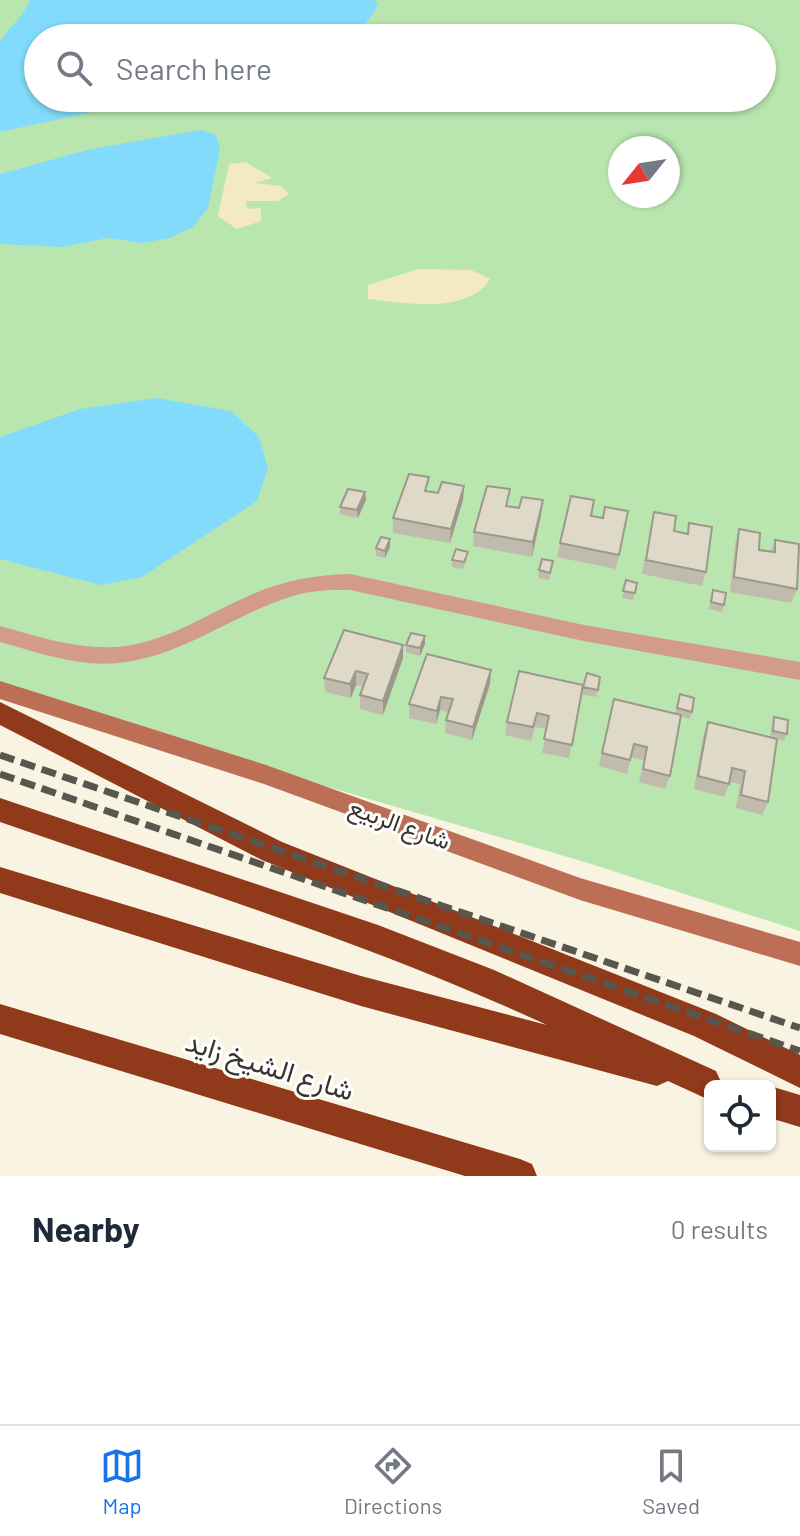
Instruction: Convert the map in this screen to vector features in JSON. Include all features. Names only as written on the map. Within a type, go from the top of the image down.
[{"type":"highway","points":[[0,713],[272,851],[705,1025],[800,1072]]},
{"type":"highway","points":[[0,810],[392,944],[511,992],[704,1081]]},
{"type":"highway","points":[[0,880],[375,995],[704,1082]]},
{"type":"highway","name":"شارع الشيخ زايد","points":[[0,1019],[520,1176]]},
{"type":"highway","points":[[776,1104],[800,1111]]},
{"type":"main road","name":"شارع الربيع","points":[[0,690],[266,775],[580,889],[800,954]]},
{"type":"street","points":[[0,634],[86,655],[128,654],[176,639],[285,588],[329,581],[350,582],[664,649],[800,671]]},
{"type":"green space","points":[[0,0],[800,0],[800,931],[588,863],[0,691]]},
{"type":"sand","points":[[246,162],[272,178],[255,183],[281,186],[289,194],[278,201],[246,201],[247,209],[261,208],[261,221],[237,229],[218,216],[229,164]]},
{"type":"sand","points":[[418,269],[471,270],[490,279],[467,298],[451,302],[417,304],[368,299],[368,285]]},
{"type":"water","points":[[30,0],[374,0],[378,4],[363,24],[24,24],[24,112],[91,112],[0,132],[0,42]]},
{"type":"water","points":[[201,130],[216,135],[220,149],[208,208],[193,227],[170,238],[142,243],[108,238],[62,247],[0,244],[0,174],[91,149]]},
{"type":"water","points":[[157,398],[231,411],[259,437],[268,468],[257,501],[142,577],[101,585],[0,559],[0,437],[80,409]]},
{"type":"building","points":[[409,474],[429,477],[425,491],[438,493],[442,482],[464,486],[451,529],[393,518]]},
{"type":"building","points":[[487,486],[510,489],[506,506],[519,508],[522,497],[543,500],[533,542],[474,532]]},
{"type":"building","points":[[348,489],[365,492],[357,510],[340,507]]},
{"type":"building","points":[[571,496],[594,500],[591,516],[603,518],[605,507],[628,511],[619,555],[560,543]]},
{"type":"building","points":[[654,512],[676,516],[674,531],[688,534],[689,523],[712,527],[706,572],[646,560]]},
{"type":"building","points":[[739,529],[760,533],[759,550],[775,552],[775,540],[799,544],[797,589],[734,577]]},
{"type":"building","points":[[381,537],[390,539],[385,551],[376,548]]},
{"type":"building","points":[[456,549],[468,552],[464,562],[452,560]]},
{"type":"building","points":[[542,559],[553,561],[550,573],[539,570]]},
{"type":"building","points":[[626,580],[637,583],[635,593],[623,591]]},
{"type":"building","points":[[713,590],[726,593],[724,605],[711,602]]},
{"type":"building","points":[[344,630],[403,645],[383,701],[360,695],[368,674],[356,671],[350,684],[324,678]]},
{"type":"building","points":[[411,633],[425,636],[420,648],[406,645]]},
{"type":"building","points":[[427,654],[491,670],[473,727],[446,720],[453,699],[441,697],[437,711],[409,704]]},
{"type":"building","points":[[519,671],[583,685],[572,745],[544,739],[549,716],[537,713],[533,727],[507,722]]},
{"type":"building","points":[[587,673],[600,677],[598,690],[583,687]]},
{"type":"building","points":[[680,694],[694,698],[692,712],[677,708]]},
{"type":"building","points":[[614,699],[681,715],[670,776],[643,769],[647,747],[634,744],[630,760],[602,753]]},
{"type":"building","points":[[774,717],[788,720],[787,734],[773,731]]},
{"type":"building","points":[[708,722],[777,739],[768,802],[741,795],[745,771],[732,768],[729,784],[698,776]]},
{"type":"railway","points":[[0,755],[800,1028]]},
{"type":"railway","points":[[0,774],[800,1051]]}]
